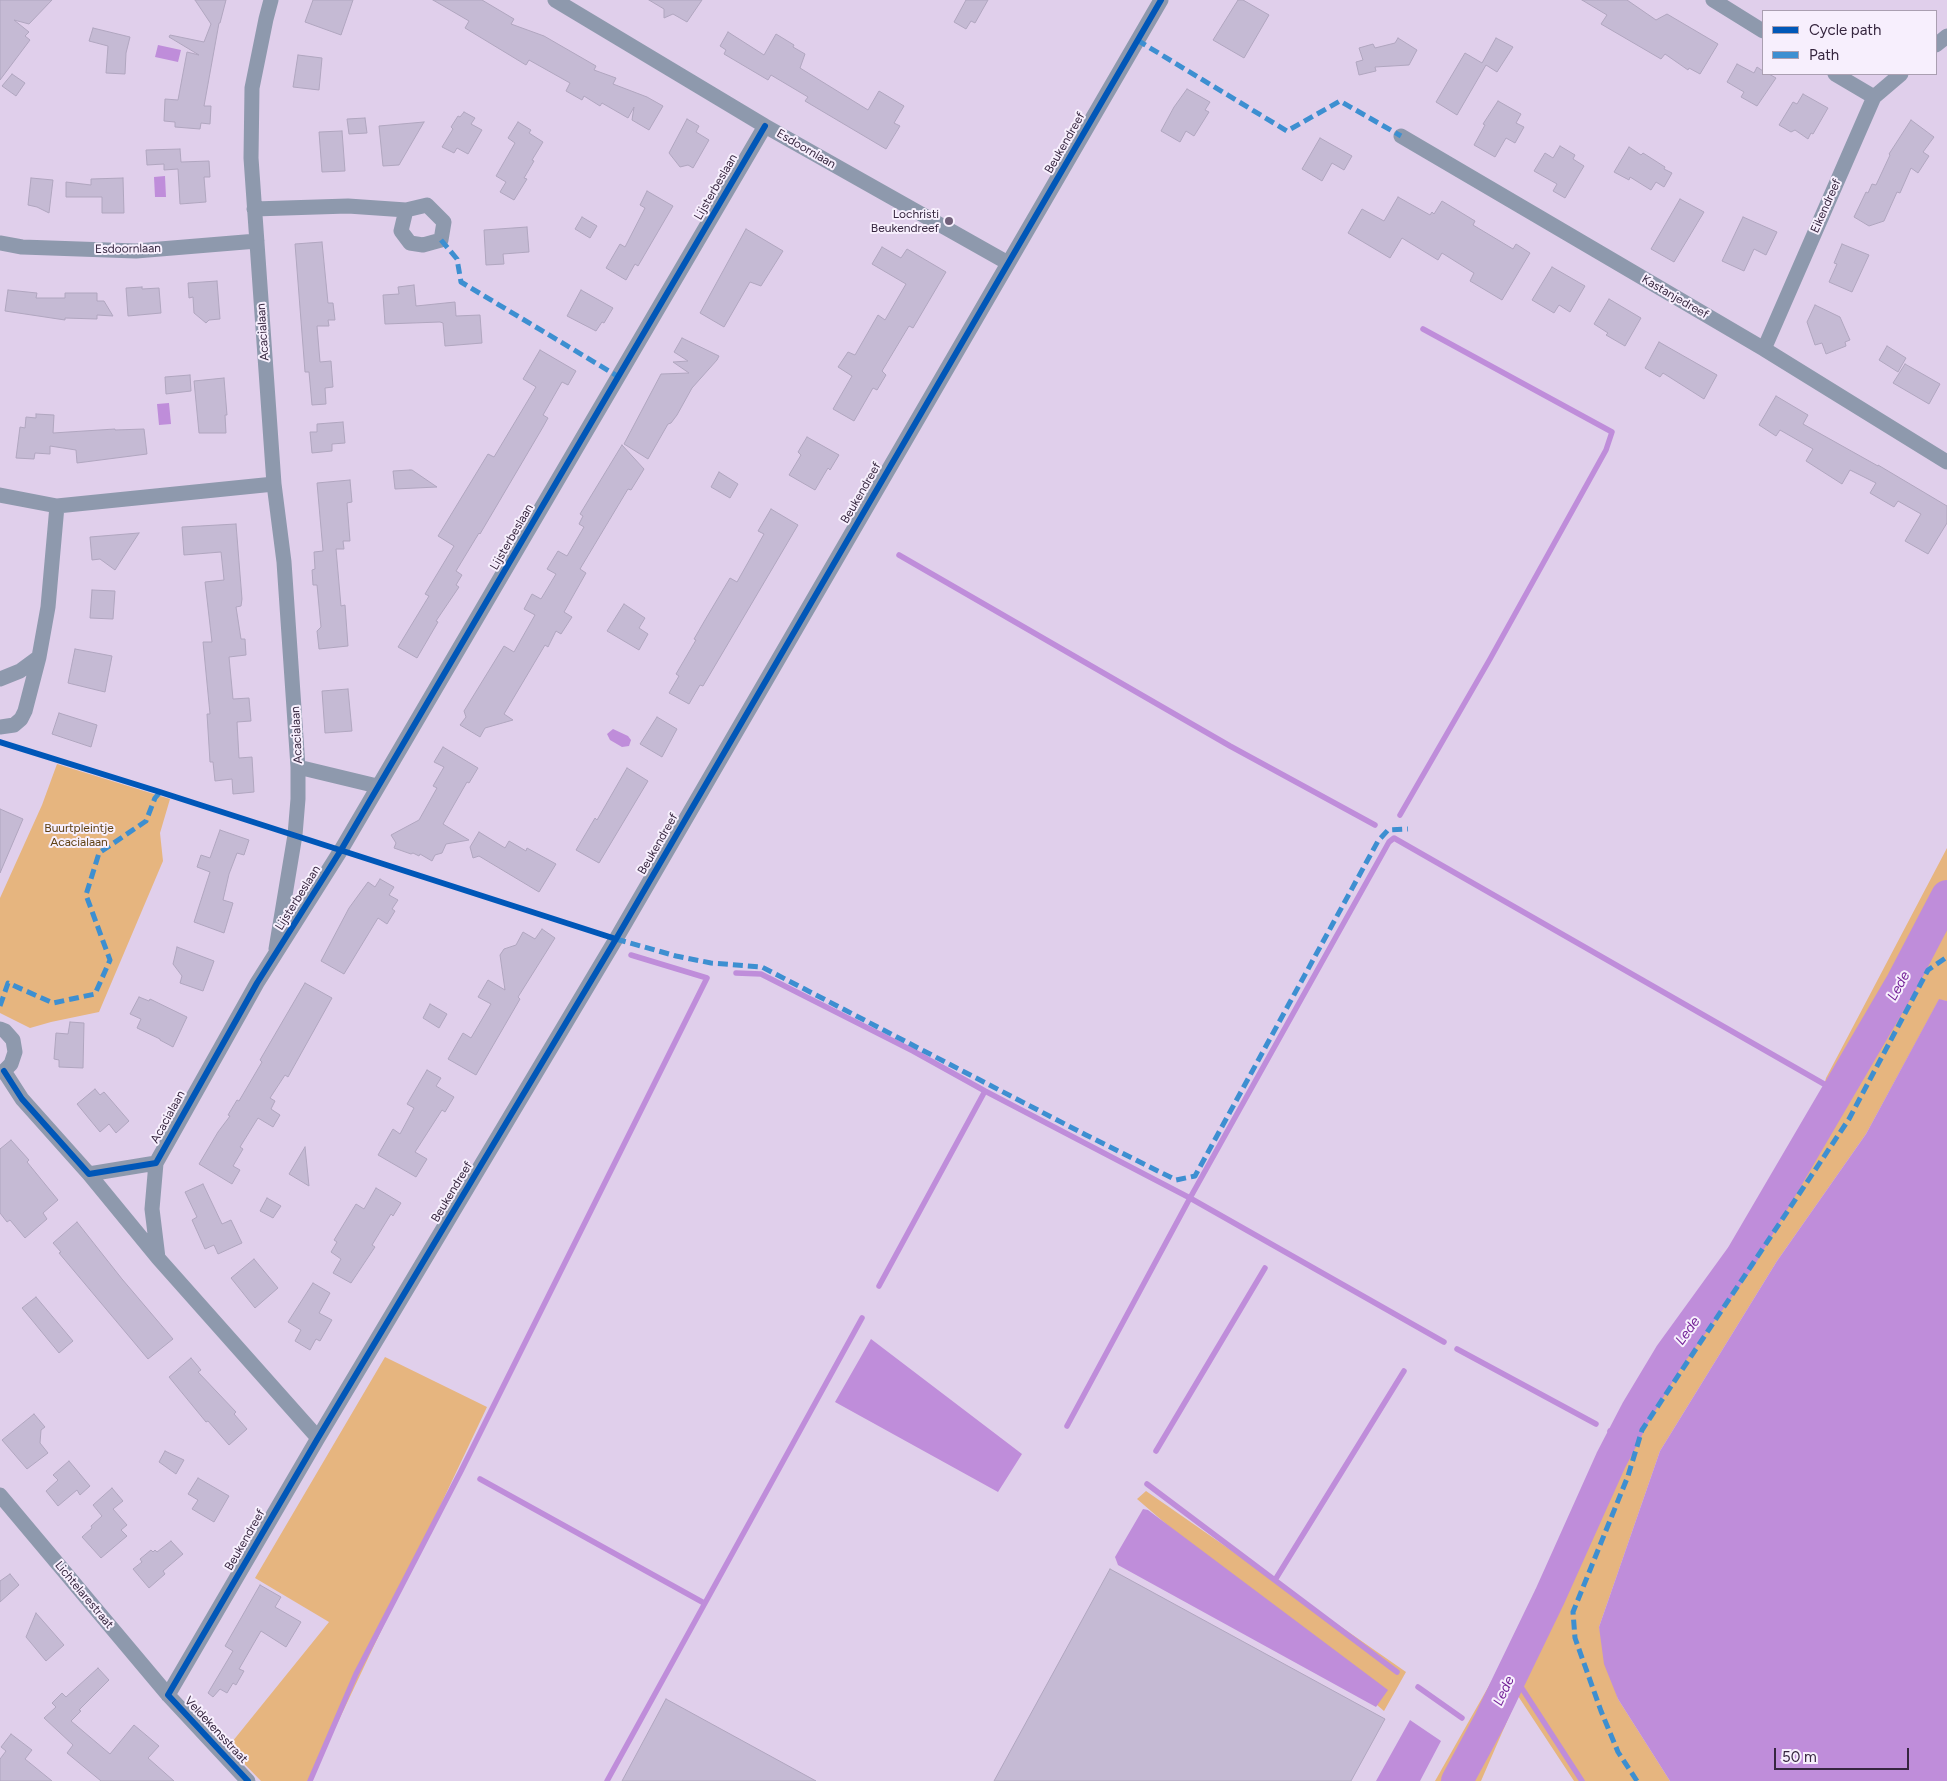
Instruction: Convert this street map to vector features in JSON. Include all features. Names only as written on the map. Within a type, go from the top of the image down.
[{"type":"street","name":"Acacialaan","points":[[158,1258],[152,1209],[156,1163],[239,1014],[275,958],[295,835],[298,767],[285,572],[274,484],[251,158],[252,88],[271,0]]},
{"type":"street","name":"Esdoornlaan","points":[[555,0],[765,126],[1008,263]]},
{"type":"street","name":"Beukendreef","points":[[168,1695],[318,1438],[616,939],[1161,0]]},
{"type":"street","points":[[1713,0],[1762,30]]},
{"type":"street","points":[[1937,44],[1947,36]]},
{"type":"street","points":[[1837,75],[1874,97]]},
{"type":"street","name":"Eikendreef","points":[[1764,349],[1874,97],[1901,75]]},
{"type":"street","name":"Lijsterbeslaan","points":[[275,958],[341,850],[765,126]]},
{"type":"street","name":"Kastanjedreef","points":[[1401,136],[1764,349],[1947,462]]},
{"type":"street","points":[[254,209],[348,206],[406,210]]},
{"type":"street","name":"Esdoornlaan","points":[[0,243],[22,247],[136,252],[257,241]]},
{"type":"street","points":[[0,495],[57,506],[274,484]]},
{"type":"street","points":[[0,727],[14,725],[21,719],[25,711],[39,657],[48,607],[57,506]]},
{"type":"street","points":[[0,679],[20,671],[39,657]]},
{"type":"street","points":[[298,767],[377,786]]},
{"type":"street","points":[[0,1029],[13,1040],[15,1052],[11,1064],[2,1071],[22,1099],[89,1174],[158,1258],[318,1438]]},
{"type":"street","name":"Acacialaan","points":[[89,1174],[156,1163]]},
{"type":"street","name":"Lichtelarestraat","points":[[0,1495],[168,1695]]},
{"type":"street","name":"Veldekensstraat","points":[[168,1695],[248,1781]]},
{"type":"green space","name":"Buurtpleintje Acacialaan","points":[[57,764],[170,799],[160,833],[163,861],[99,1012],[30,1028],[0,1013],[0,898],[42,805]]},
{"type":"green space","points":[[1947,848],[1947,1001],[1939,1000],[1866,1134],[1777,1261],[1660,1451],[1599,1627],[1618,1699],[1670,1781],[1574,1781],[1518,1696],[1481,1781],[1435,1781],[1541,1594],[1610,1439],[1718,1275],[1816,1117],[1826,1078]]},
{"type":"green space","points":[[385,1357],[487,1407],[310,1781],[261,1781],[228,1747],[329,1622],[255,1578]]},
{"type":"green space","points":[[1146,1491],[1406,1672],[1384,1711],[1137,1499]]},
{"type":"shaded area","points":[[158,45],[181,50],[178,62],[155,57]]},
{"type":"shaded area","points":[[165,176],[166,197],[155,197],[154,177]]},
{"type":"shaded area","points":[[169,403],[171,424],[159,425],[157,404]]},
{"type":"shaded area","points":[[613,729],[628,736],[631,740],[629,746],[622,747],[610,740],[607,734]]},
{"type":"shaded area","points":[[1939,999],[1947,1001],[1947,1781],[1670,1781],[1618,1699],[1604,1664],[1599,1627],[1660,1451],[1777,1261],[1866,1134]]},
{"type":"shaded area","points":[[871,1339],[1022,1454],[998,1492],[835,1402]]},
{"type":"shaded area","points":[[1143,1509],[1148,1510],[1388,1690],[1376,1707],[1118,1565],[1115,1557]]},
{"type":"shaded area","points":[[1410,1720],[1441,1741],[1420,1781],[1376,1781]]},
{"type":"building","points":[[0,0],[52,0],[29,24],[14,20],[29,32],[25,36],[30,40],[0,80]]},
{"type":"building","points":[[195,0],[226,0],[219,23],[204,106],[211,106],[210,124],[201,123],[200,129],[175,127],[175,122],[164,121],[165,99],[178,100],[187,52],[199,55],[169,37],[170,35],[204,42],[211,24]]},
{"type":"building","points":[[313,0],[353,0],[341,35],[305,22]]},
{"type":"building","points":[[433,0],[482,0],[514,19],[511,24],[544,36],[596,66],[594,70],[616,78],[613,84],[647,97],[663,106],[649,130],[632,120],[634,107],[628,118],[602,103],[600,106],[584,96],[582,100],[566,91],[570,83],[529,60],[526,65],[465,28],[469,21]]},
{"type":"building","points":[[649,0],[702,0],[687,22],[673,14],[664,18],[664,9]]},
{"type":"building","points":[[966,0],[988,0],[975,23],[971,21],[966,29],[954,22]]},
{"type":"building","points":[[1238,0],[1243,0],[1269,15],[1244,58],[1213,40]]},
{"type":"building","points":[[1582,0],[1627,0],[1656,20],[1667,14],[1718,44],[1700,74],[1689,68],[1688,70],[1665,54],[1661,59],[1601,24],[1607,15]]},
{"type":"building","points":[[93,28],[130,37],[126,53],[125,74],[106,73],[108,46],[89,41]]},
{"type":"building","points":[[728,32],[764,55],[776,34],[805,54],[800,68],[868,110],[879,91],[904,106],[894,123],[900,126],[886,149],[805,101],[808,97],[771,75],[768,80],[724,54],[726,50],[720,46]]},
{"type":"building","points":[[1398,38],[1417,50],[1409,65],[1375,67],[1376,71],[1359,75],[1356,62],[1363,60],[1359,48],[1373,44],[1375,48],[1395,43]]},
{"type":"building","points":[[1496,38],[1513,47],[1497,72],[1486,65],[1457,115],[1436,102],[1465,53],[1482,63]]},
{"type":"building","points":[[298,55],[322,58],[319,90],[293,87]]},
{"type":"building","points":[[1737,64],[1754,73],[1757,67],[1762,70],[1762,75],[1771,75],[1776,78],[1757,106],[1741,97],[1744,92],[1727,82]]},
{"type":"building","points":[[12,74],[25,83],[16,96],[2,86]]},
{"type":"building","points":[[1187,89],[1210,102],[1205,110],[1209,112],[1194,136],[1186,131],[1180,142],[1161,131],[1174,107]]},
{"type":"building","points":[[1803,94],[1828,108],[1808,139],[1795,130],[1791,132],[1779,125],[1793,102],[1797,104]]},
{"type":"building","points":[[1498,101],[1521,114],[1516,123],[1524,127],[1515,143],[1506,138],[1495,157],[1474,145],[1485,125],[1483,124]]},
{"type":"building","points":[[464,112],[475,118],[471,124],[482,130],[468,154],[457,148],[454,153],[442,147],[453,129],[451,127],[458,116],[460,117]]},
{"type":"building","points":[[365,118],[367,133],[349,134],[347,119]]},
{"type":"building","points":[[687,119],[699,126],[696,132],[709,140],[693,168],[688,165],[680,167],[669,153]]},
{"type":"building","points":[[1911,120],[1934,137],[1923,152],[1929,156],[1918,173],[1911,168],[1900,193],[1897,192],[1884,221],[1869,226],[1854,217],[1866,192],[1868,193],[1872,184],[1876,185],[1889,154]]},
{"type":"building","points":[[424,122],[399,165],[383,166],[379,126]]},
{"type":"building","points":[[518,122],[531,130],[529,133],[543,142],[524,178],[527,179],[514,200],[500,192],[506,182],[496,176],[515,143],[508,138]]},
{"type":"building","points":[[342,131],[345,171],[322,172],[319,132]]},
{"type":"building","points":[[1320,138],[1352,156],[1344,170],[1332,163],[1322,181],[1302,169]]},
{"type":"building","points":[[1560,146],[1575,155],[1573,159],[1584,166],[1565,198],[1553,191],[1557,184],[1534,171],[1545,153],[1553,158]]},
{"type":"building","points":[[1629,147],[1641,155],[1643,153],[1672,173],[1664,187],[1656,182],[1651,190],[1630,177],[1629,180],[1614,172]]},
{"type":"building","points":[[180,149],[181,162],[209,161],[210,177],[204,177],[206,202],[180,204],[178,169],[164,170],[164,164],[147,165],[146,150]]},
{"type":"building","points":[[31,178],[53,180],[49,213],[28,205]]},
{"type":"building","points":[[123,178],[124,213],[102,213],[102,197],[66,197],[66,182],[91,185],[91,179]]},
{"type":"building","points":[[647,191],[673,206],[638,266],[635,264],[626,280],[606,268],[620,244],[625,247],[645,208],[640,205]]},
{"type":"building","points":[[1398,197],[1430,215],[1432,212],[1434,214],[1442,201],[1475,221],[1473,225],[1513,249],[1516,244],[1530,253],[1502,300],[1470,281],[1474,273],[1442,253],[1438,260],[1402,238],[1390,258],[1348,233],[1362,209],[1384,221]]},
{"type":"building","points":[[1680,199],[1704,212],[1674,262],[1651,249]]},
{"type":"building","points":[[582,217],[597,226],[590,238],[575,229]]},
{"type":"building","points":[[1743,217],[1777,232],[1766,255],[1754,249],[1744,271],[1722,261]]},
{"type":"building","points":[[527,227],[529,252],[503,254],[504,264],[486,265],[484,230]]},
{"type":"building","points":[[746,229],[783,251],[761,286],[750,282],[724,327],[700,313]]},
{"type":"building","points":[[322,242],[328,303],[333,303],[335,320],[328,320],[329,326],[317,326],[320,362],[331,361],[333,387],[325,388],[326,404],[312,405],[309,372],[305,372],[295,244]]},
{"type":"building","points":[[1842,244],[1869,255],[1852,292],[1829,282],[1837,264],[1834,263]]},
{"type":"building","points":[[882,247],[901,258],[907,249],[946,272],[913,328],[909,326],[882,371],[886,375],[877,390],[873,388],[854,421],[833,409],[852,376],[838,367],[848,352],[855,355],[878,315],[885,320],[906,284],[872,264]]},
{"type":"building","points":[[1552,267],[1585,286],[1570,312],[1559,305],[1554,313],[1532,300]]},
{"type":"building","points":[[217,281],[220,319],[209,320],[206,323],[194,313],[193,297],[189,298],[188,283]]},
{"type":"building","points":[[414,285],[416,306],[455,302],[456,316],[480,315],[482,343],[445,346],[443,323],[440,322],[385,324],[383,295],[399,294],[398,287]]},
{"type":"building","points":[[142,287],[142,289],[159,288],[161,313],[128,316],[126,288]]},
{"type":"building","points":[[8,290],[37,293],[36,298],[65,298],[65,293],[97,293],[97,301],[104,301],[113,316],[97,315],[97,319],[65,318],[65,320],[5,311]]},
{"type":"building","points":[[581,290],[613,308],[604,323],[602,322],[596,331],[567,316]]},
{"type":"building","points":[[1609,299],[1641,318],[1625,346],[1606,335],[1608,333],[1594,324]]},
{"type":"building","points":[[1815,305],[1840,317],[1850,340],[1845,342],[1846,346],[1826,354],[1822,343],[1815,345],[1807,322]]},
{"type":"building","points":[[682,338],[719,356],[692,388],[648,459],[624,444],[661,374],[689,373],[673,362],[688,361],[674,352]]},
{"type":"building","points":[[1659,342],[1717,375],[1704,399],[1663,373],[1660,377],[1645,368]]},
{"type":"building","points":[[1887,346],[1906,358],[1898,372],[1879,360]]},
{"type":"building","points":[[540,350],[576,371],[568,385],[562,382],[543,415],[548,418],[543,427],[456,571],[462,575],[456,585],[459,587],[436,621],[438,622],[417,658],[398,647],[429,596],[425,594],[454,546],[438,536],[488,454],[494,457],[536,387],[523,379]]},
{"type":"building","points":[[1905,364],[1940,384],[1929,404],[1893,383]]},
{"type":"building","points":[[190,375],[191,391],[166,394],[165,377]]},
{"type":"building","points":[[224,378],[227,415],[225,415],[226,433],[199,433],[194,381]]},
{"type":"building","points":[[1776,396],[1808,415],[1803,424],[1947,506],[1947,523],[1928,554],[1905,541],[1921,514],[1898,501],[1894,507],[1870,493],[1876,483],[1850,470],[1842,484],[1806,461],[1813,449],[1780,430],[1776,436],[1759,425]]},
{"type":"building","points":[[36,414],[54,415],[53,433],[144,429],[147,454],[77,463],[76,450],[50,446],[50,454],[35,453],[34,459],[16,458],[20,427],[25,428],[26,417],[36,418]]},
{"type":"building","points":[[343,422],[345,443],[332,444],[332,451],[312,453],[310,432],[317,432],[317,424]]},
{"type":"building","points":[[807,437],[839,455],[830,470],[828,468],[815,490],[789,475],[801,455],[798,452]]},
{"type":"building","points":[[622,445],[644,469],[631,490],[628,489],[580,569],[586,573],[564,612],[572,617],[561,634],[556,631],[548,647],[545,645],[504,714],[513,720],[485,728],[480,737],[460,725],[466,717],[464,711],[504,646],[514,652],[535,615],[524,609],[532,594],[541,599],[556,574],[547,569],[558,551],[567,556],[584,527],[579,524],[583,516],[580,514]]},
{"type":"building","points":[[412,470],[437,487],[395,489],[393,471]]},
{"type":"building","points":[[719,472],[738,484],[730,498],[711,487]]},
{"type":"building","points":[[350,480],[352,502],[347,503],[350,541],[343,541],[344,549],[336,549],[341,606],[345,605],[348,646],[319,649],[317,631],[321,627],[317,585],[313,585],[312,570],[315,569],[314,552],[323,551],[317,483]]},
{"type":"building","points":[[771,509],[798,525],[703,686],[700,685],[689,704],[669,693],[679,676],[676,674],[730,578],[737,582],[764,534],[758,531]]},
{"type":"building","points":[[236,524],[242,599],[241,606],[236,607],[241,639],[245,639],[246,655],[229,657],[233,699],[249,698],[251,721],[237,722],[239,758],[252,757],[254,792],[233,794],[232,779],[215,781],[213,762],[210,762],[207,714],[210,714],[203,642],[212,642],[205,582],[224,580],[221,552],[184,555],[182,527]]},
{"type":"building","points":[[139,533],[115,570],[100,559],[92,560],[90,537]]},
{"type":"building","points":[[92,590],[115,591],[113,619],[90,618]]},
{"type":"building","points":[[624,604],[645,618],[639,628],[648,634],[639,650],[607,631]]},
{"type":"building","points":[[75,649],[112,656],[105,692],[68,683]]},
{"type":"building","points":[[348,689],[352,731],[325,733],[322,691]]},
{"type":"building","points":[[59,713],[97,725],[91,747],[52,734]]},
{"type":"building","points":[[657,717],[677,729],[662,757],[640,744]]},
{"type":"building","points":[[443,747],[478,768],[469,783],[467,782],[443,824],[469,840],[446,844],[442,853],[435,855],[432,861],[420,854],[419,856],[394,848],[396,843],[391,835],[419,820],[437,788],[433,786],[444,767],[434,762]]},
{"type":"building","points":[[627,768],[648,781],[599,863],[576,850],[595,818],[597,820]]},
{"type":"building","points":[[0,809],[23,819],[0,873]]},
{"type":"building","points":[[220,830],[249,840],[244,855],[237,853],[229,874],[223,900],[233,903],[224,933],[194,922],[210,872],[197,867],[201,855],[210,858]]},
{"type":"building","points":[[479,832],[505,848],[509,841],[526,851],[527,848],[556,864],[539,892],[479,856],[473,858],[470,847]]},
{"type":"building","points":[[380,879],[394,887],[389,895],[398,900],[392,909],[395,911],[387,924],[378,918],[344,974],[321,961],[349,908],[368,882],[375,887]]},
{"type":"building","points":[[542,929],[555,938],[518,997],[520,999],[476,1075],[448,1059],[463,1033],[471,1038],[491,1004],[478,997],[488,980],[505,990],[500,955],[504,949],[516,945],[523,932],[535,939]]},
{"type":"building","points":[[177,947],[214,961],[203,991],[180,983],[182,976],[173,964]]},
{"type":"building","points":[[305,983],[332,998],[288,1077],[285,1075],[270,1098],[275,1101],[271,1109],[280,1115],[273,1127],[258,1118],[240,1147],[243,1149],[233,1166],[240,1170],[232,1184],[199,1164],[262,1062],[260,1060]]},
{"type":"building","points":[[139,997],[149,1001],[150,999],[187,1017],[173,1047],[137,1028],[141,1019],[130,1014]]},
{"type":"building","points":[[430,1004],[447,1014],[439,1028],[423,1018]]},
{"type":"building","points":[[70,1022],[84,1023],[83,1068],[59,1067],[59,1060],[54,1059],[56,1033],[68,1034]]},
{"type":"building","points":[[427,1070],[441,1078],[436,1086],[454,1097],[445,1112],[442,1110],[415,1152],[427,1159],[416,1177],[378,1155],[393,1129],[400,1134],[414,1108],[407,1104]]},
{"type":"building","points":[[95,1089],[100,1095],[104,1092],[129,1121],[116,1133],[109,1124],[100,1132],[77,1104]]},
{"type":"building","points":[[11,1140],[29,1160],[27,1162],[58,1200],[43,1213],[47,1219],[25,1238],[10,1220],[7,1222],[0,1213],[0,1149]]},
{"type":"building","points":[[305,1147],[309,1186],[289,1174]]},
{"type":"building","points":[[203,1184],[222,1224],[231,1220],[242,1243],[218,1254],[214,1245],[205,1249],[192,1220],[197,1217],[185,1192]]},
{"type":"building","points":[[376,1188],[401,1203],[393,1216],[391,1214],[372,1245],[375,1247],[351,1283],[333,1273],[341,1259],[331,1252],[337,1242],[334,1240],[356,1204],[364,1209]]},
{"type":"building","points":[[267,1198],[281,1206],[273,1218],[260,1211]]},
{"type":"building","points":[[77,1222],[173,1339],[148,1359],[59,1253],[61,1252],[53,1243]]},
{"type":"building","points":[[254,1259],[278,1288],[255,1308],[231,1278]]},
{"type":"building","points":[[313,1283],[330,1293],[319,1313],[332,1320],[320,1341],[316,1339],[310,1350],[295,1341],[301,1330],[288,1322]]},
{"type":"building","points":[[36,1297],[73,1341],[59,1353],[22,1308]]},
{"type":"building","points":[[191,1358],[201,1370],[198,1372],[236,1412],[234,1414],[247,1429],[229,1445],[208,1421],[206,1422],[169,1377]]},
{"type":"building","points":[[34,1414],[45,1427],[41,1430],[40,1443],[48,1453],[27,1469],[2,1440]]},
{"type":"building","points":[[165,1451],[184,1460],[176,1474],[159,1462]]},
{"type":"building","points":[[69,1461],[90,1486],[80,1495],[77,1490],[58,1506],[46,1491],[58,1480],[53,1475]]},
{"type":"building","points":[[198,1478],[229,1496],[214,1522],[192,1509],[198,1500],[188,1494]]},
{"type":"building","points":[[112,1488],[123,1501],[113,1509],[127,1525],[121,1530],[127,1536],[101,1558],[82,1537],[102,1516],[93,1505]]},
{"type":"building","points":[[171,1541],[183,1554],[163,1571],[165,1574],[149,1588],[133,1569],[142,1562],[140,1559],[151,1550],[157,1552]]},
{"type":"building","points":[[1110,1569],[1385,1719],[1351,1781],[994,1781]]},
{"type":"building","points":[[10,1574],[19,1585],[0,1602],[0,1581]]},
{"type":"building","points":[[260,1585],[281,1597],[275,1607],[301,1622],[286,1647],[261,1631],[239,1669],[244,1671],[236,1685],[233,1683],[227,1693],[220,1689],[213,1697],[208,1693],[233,1651],[225,1646]]},
{"type":"building","points":[[36,1613],[64,1645],[46,1661],[26,1637]]},
{"type":"building","points":[[98,1668],[109,1680],[79,1710],[81,1711],[71,1721],[110,1754],[134,1725],[159,1746],[148,1758],[174,1781],[101,1781],[67,1753],[73,1745],[44,1718],[56,1707],[52,1703],[62,1693],[66,1697]]},
{"type":"building","points":[[666,1699],[816,1781],[622,1781]]},
{"type":"building","points":[[11,1734],[32,1750],[25,1759],[52,1781],[0,1781],[0,1759],[6,1751],[1,1747]]},
{"type":"waterway","points":[[1400,815],[1490,659],[1606,450],[1612,432],[1423,329]]},
{"type":"waterway","points":[[899,555],[1230,746],[1375,825]]},
{"type":"waterway","points":[[1067,1426],[1190,1198],[1389,842],[1394,838],[1838,1092]]},
{"type":"waterway","name":"Lede","points":[[1457,1781],[1490,1720],[1550,1596],[1611,1460],[1637,1410],[1670,1355],[1741,1257],[1902,982],[1947,896]]},
{"type":"waterway","points":[[310,1781],[356,1674],[461,1471],[707,978],[631,955]]},
{"type":"waterway","points":[[736,973],[761,974],[913,1051],[985,1091],[1190,1198],[1444,1342]]},
{"type":"waterway","points":[[879,1286],[985,1091]]},
{"type":"waterway","points":[[1156,1451],[1265,1268]]},
{"type":"waterway","points":[[607,1781],[862,1318]]},
{"type":"waterway","points":[[1457,1349],[1596,1424]]},
{"type":"waterway","points":[[1275,1580],[1404,1371]]},
{"type":"waterway","points":[[1610,1431],[1622,1439]]},
{"type":"waterway","points":[[480,1479],[704,1603]]},
{"type":"waterway","points":[[1147,1484],[1397,1672]]},
{"type":"waterway","points":[[1512,1673],[1582,1781]]},
{"type":"waterway","points":[[1418,1687],[1462,1718]]},
{"type":"marked path","points":[[1137,40],[1287,131],[1340,101],[1401,136]]},
{"type":"marked path","points":[[441,240],[457,259],[461,282],[619,377]]},
{"type":"marked path","points":[[0,1006],[8,983],[53,1003],[95,994],[110,960],[86,895],[99,853],[146,821],[155,798],[160,792]]},
{"type":"marked path","points":[[616,939],[676,956],[711,963],[762,967],[1176,1180],[1195,1176],[1378,841],[1388,830],[1408,829]]},
{"type":"marked path","points":[[1637,1781],[1618,1752],[1601,1711],[1575,1638],[1573,1612],[1628,1476],[1642,1430],[1849,1119],[1928,970],[1947,957]]},
{"type":"cycle path","points":[[248,1781],[168,1695],[318,1438],[616,939],[1161,0]]},
{"type":"cycle path","points":[[4,1071],[22,1099],[89,1174],[156,1163],[257,983],[341,850],[765,126]]},
{"type":"cycle path","points":[[0,742],[616,939]]},
{"type":"place","name":"Lochristi Beukendreef","points":[[949,221]]}]
